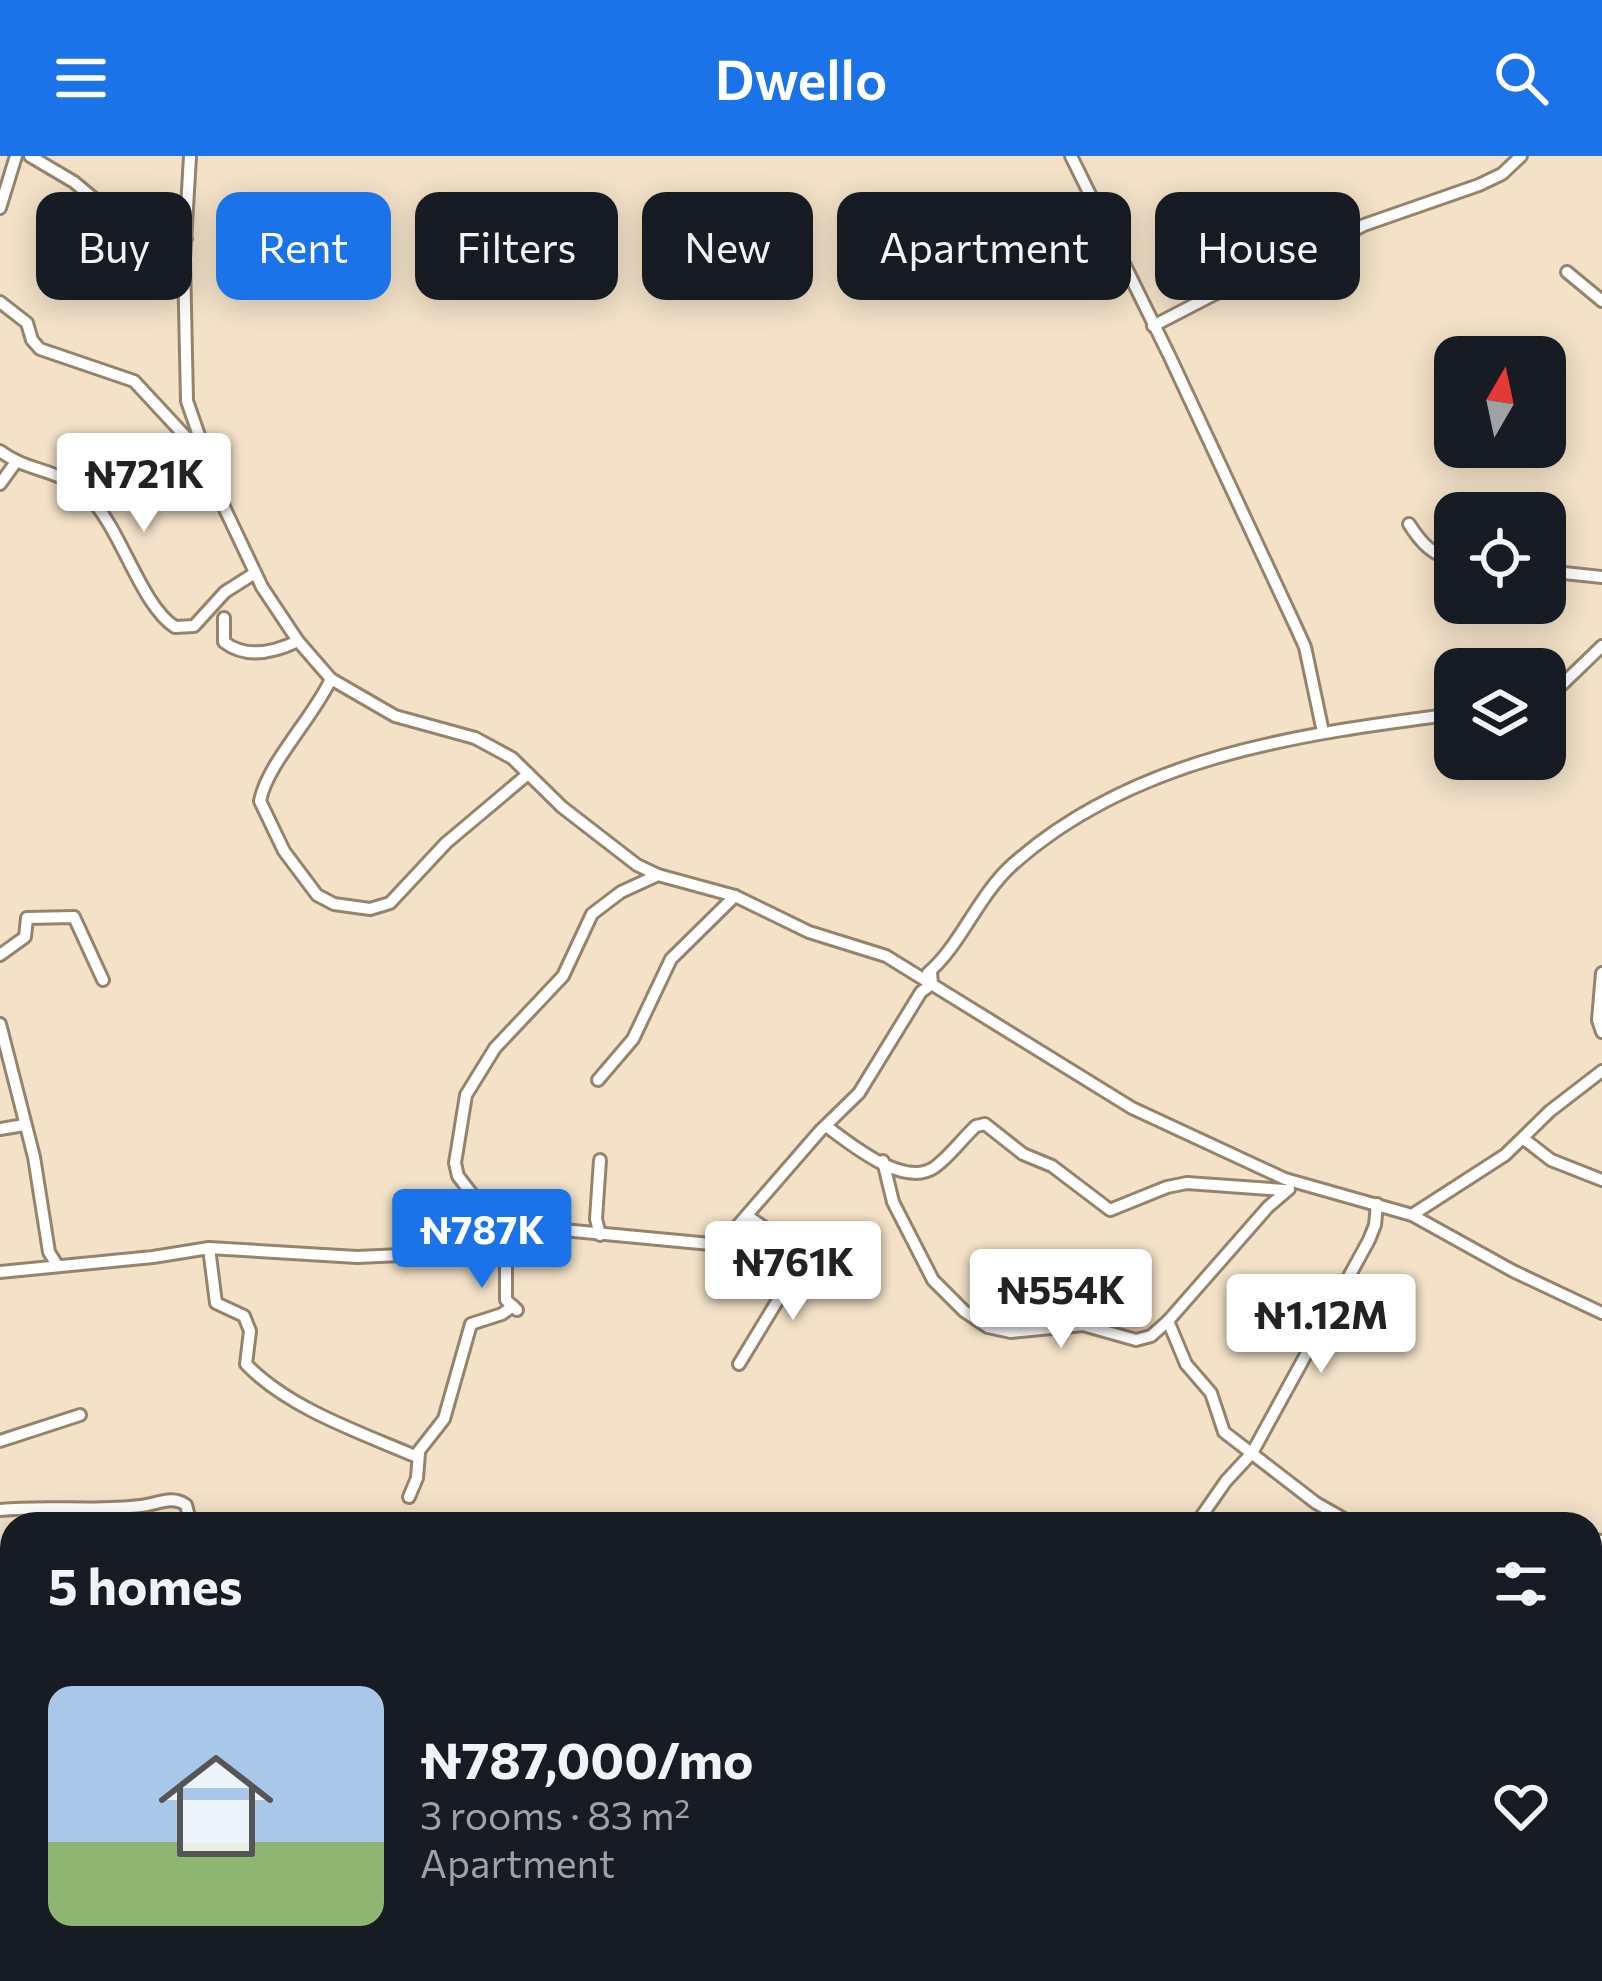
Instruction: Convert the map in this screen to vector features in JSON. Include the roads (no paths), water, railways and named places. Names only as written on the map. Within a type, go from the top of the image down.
[{"type":"street","points":[[0,208],[3,181],[16,156]]},
{"type":"street","points":[[29,156],[86,192]]},
{"type":"street","points":[[188,192],[190,156]]},
{"type":"street","points":[[1070,156],[1305,647],[1323,732]]},
{"type":"street","points":[[1153,326],[1261,270],[1316,250],[1364,225],[1479,185],[1502,174],[1521,156]]},
{"type":"street","points":[[1567,272],[1602,301]]},
{"type":"street","points":[[186,300],[185,386],[224,507],[255,573],[298,641],[331,679],[395,716],[454,731],[495,748],[622,856],[658,875],[735,896],[808,932],[886,956],[1132,1108],[1268,1171],[1412,1215],[1602,1313]]},
{"type":"street","points":[[0,302],[27,323],[40,349],[134,381],[186,437],[203,446]]},
{"type":"street","points":[[0,452],[16,462],[52,471],[94,502],[121,541],[154,607],[175,628],[194,626],[225,592],[255,573]]},
{"type":"street","points":[[0,484],[16,462]]},
{"type":"street","points":[[1409,524],[1420,542],[1434,552]]},
{"type":"street","points":[[1566,573],[1602,577]]},
{"type":"street","points":[[224,618],[224,642],[233,649],[266,652],[298,641]]},
{"type":"street","points":[[1566,681],[1602,646]]},
{"type":"street","points":[[331,679],[316,709],[276,763],[260,801],[294,868],[325,900],[370,909],[389,903],[446,843],[528,773]]},
{"type":"street","points":[[0,1272],[152,1258],[209,1247],[357,1257],[468,1252],[542,1228],[714,1246],[725,1243],[826,1126],[860,1094],[985,893],[1036,844],[1076,815],[1167,774],[1247,748],[1396,718],[1434,715]]},
{"type":"street","points":[[209,1247],[216,1303],[244,1316],[250,1331],[246,1364],[259,1378],[363,1434],[415,1456],[419,1453],[444,1419],[471,1324],[515,1309],[506,1300],[501,1242],[458,1176],[455,1163],[466,1095],[495,1048],[563,976],[592,914],[621,892],[658,875]]},
{"type":"street","points":[[598,1080],[633,1039],[671,959],[735,896]]},
{"type":"street","points":[[0,955],[25,937],[27,918],[74,917],[103,980]]},
{"type":"street","points":[[1602,973],[1598,1019],[1602,1032]]},
{"type":"street","points":[[0,1024],[34,1156],[49,1252],[57,1265]]},
{"type":"street","points":[[1412,1215],[1524,1139],[1550,1111],[1602,1071]]},
{"type":"street","points":[[826,1126],[904,1172],[932,1170],[981,1124],[1023,1154],[1052,1166],[1104,1209],[1187,1183],[1289,1189],[1308,1184]]},
{"type":"street","points":[[0,1129],[24,1125]]},
{"type":"street","points":[[1524,1139],[1551,1160],[1602,1180]]},
{"type":"street","points":[[600,1160],[596,1219],[600,1234]]},
{"type":"street","points":[[883,1161],[892,1202],[932,1280],[988,1327],[1011,1332],[1083,1325],[1136,1340],[1151,1336],[1289,1189]]},
{"type":"street","points":[[1204,1512],[1252,1453],[1369,1240],[1377,1204]]},
{"type":"street","points":[[749,1216],[840,1280]]},
{"type":"street","points":[[34,1268],[49,1252]]},
{"type":"street","points":[[739,1364],[804,1257]]},
{"type":"street","points":[[1168,1322],[1186,1364],[1211,1393],[1218,1424],[1331,1512]]},
{"type":"street","points":[[0,1441],[80,1415]]},
{"type":"street","points":[[409,1497],[419,1453]]},
{"type":"street","points":[[0,1510],[52,1505],[78,1510],[175,1499],[186,1505],[188,1512]]}]
